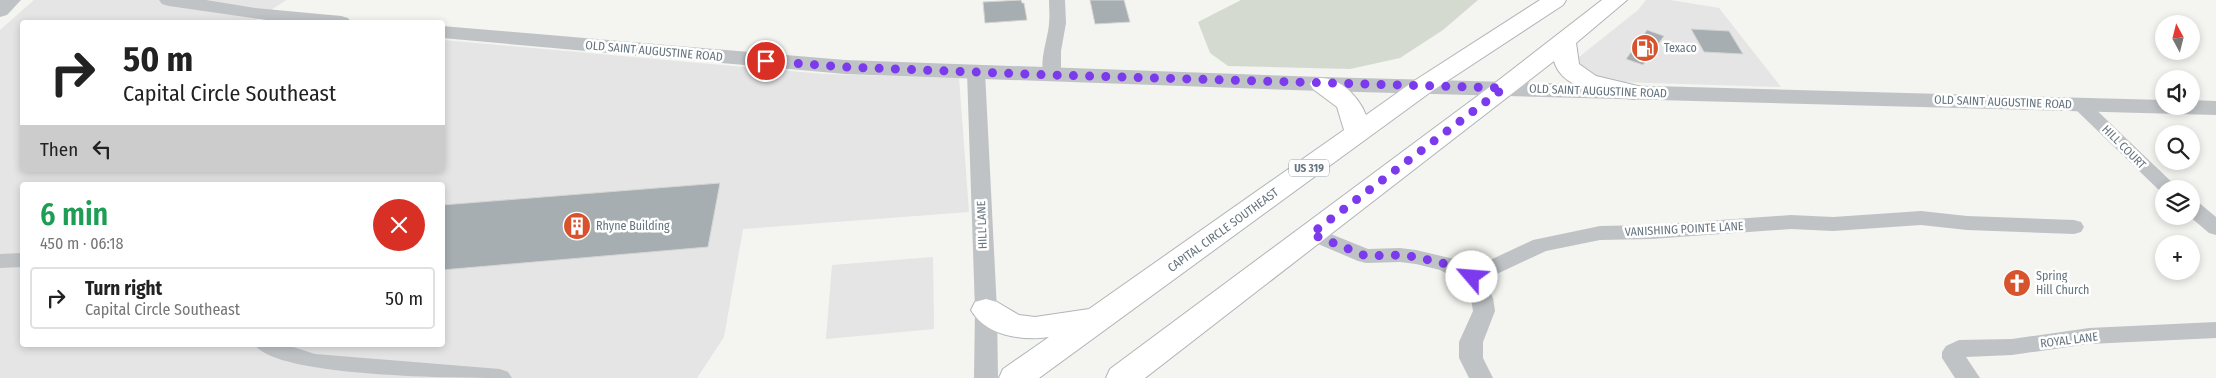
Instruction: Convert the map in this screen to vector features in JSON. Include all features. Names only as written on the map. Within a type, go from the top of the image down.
[{"type":"main road","name":"CAPITAL CIRCLE SOUTHEAST","points":[[1015,378],[1423,86],[1555,0]]},
{"type":"main road","points":[[1122,378],[1504,88],[1616,0]]},
{"type":"main road","points":[[1564,41],[1567,66],[1576,74],[1596,84],[1633,92]]},
{"type":"main road","points":[[1322,84],[1339,94],[1351,105],[1358,133]]},
{"type":"main road","points":[[986,310],[1012,326],[1035,328],[1097,320]]},
{"type":"street","points":[[0,11],[11,0]]},
{"type":"street","points":[[169,0],[255,14],[320,20]]},
{"type":"street","points":[[1052,75],[1052,51],[1058,23],[1058,0]]},
{"type":"street","name":"OLD SAINT AUGUSTINE ROAD","points":[[445,32],[845,67],[1322,84],[2216,108]]},
{"type":"street","name":"HILL LANE","points":[[976,72],[986,310],[986,378]]},
{"type":"street","name":"HILL COURT","points":[[2080,104],[2159,180]]},
{"type":"street","points":[[2200,215],[2216,228]]},
{"type":"street","name":"VANISHING POINTE LANE","points":[[1472,277],[1516,258],[1540,244],[1600,233],[1651,232],[1790,222],[1833,224],[1922,218],[1967,223],[2074,227]]},
{"type":"street","points":[[1311,234],[1366,256],[1400,255],[1416,257],[1446,264],[1472,277],[1482,298],[1484,311],[1471,348],[1471,358],[1481,378]]},
{"type":"street","points":[[0,262],[20,260]]},
{"type":"street","name":"ROYAL LANE","points":[[1968,378],[1954,358],[1954,352],[1959,349],[2012,347],[2090,336],[2216,330]]},
{"type":"street","points":[[271,347],[314,363],[369,369],[500,378]]},
{"type":"shaded area","points":[[34,0],[286,0],[256,20],[20,20],[20,172],[445,172],[445,40],[823,74],[959,78],[969,212],[743,229],[724,337],[697,378],[0,378],[0,30]]},
{"type":"shaded area","points":[[1241,0],[1478,0],[1443,30],[1400,58],[1350,69],[1228,66],[1210,53],[1198,22]]},
{"type":"shaded area","points":[[1646,0],[1670,0],[1719,8],[1781,87],[1618,82],[1592,79],[1577,66],[1579,57],[1638,10]]},
{"type":"shaded area","points":[[933,257],[934,329],[826,339],[832,265]]},
{"type":"building","points":[[1021,0],[1024,3],[1027,20],[985,23],[983,2]]},
{"type":"building","points":[[1090,0],[1124,0],[1130,22],[1095,24]]},
{"type":"building","points":[[1691,29],[1729,31],[1743,54],[1704,52]]},
{"type":"building","name":"Texaco","points":[[1647,30],[1664,36],[1643,65],[1626,59]]},
{"type":"building","name":"Rhyne Building","points":[[720,183],[708,247],[445,270],[445,205]]},
{"type":"place","name":"Texaco","points":[[1645,48]]},
{"type":"place","name":"Rhyne Building","points":[[577,226]]},
{"type":"place","name":"Spring Hill Church","points":[[2017,283]]},
{"type":"route","points":[[766,61],[845,67],[1052,75],[1504,88],[1311,234],[1366,256],[1400,255],[1416,257],[1446,264],[1472,277]]}]
